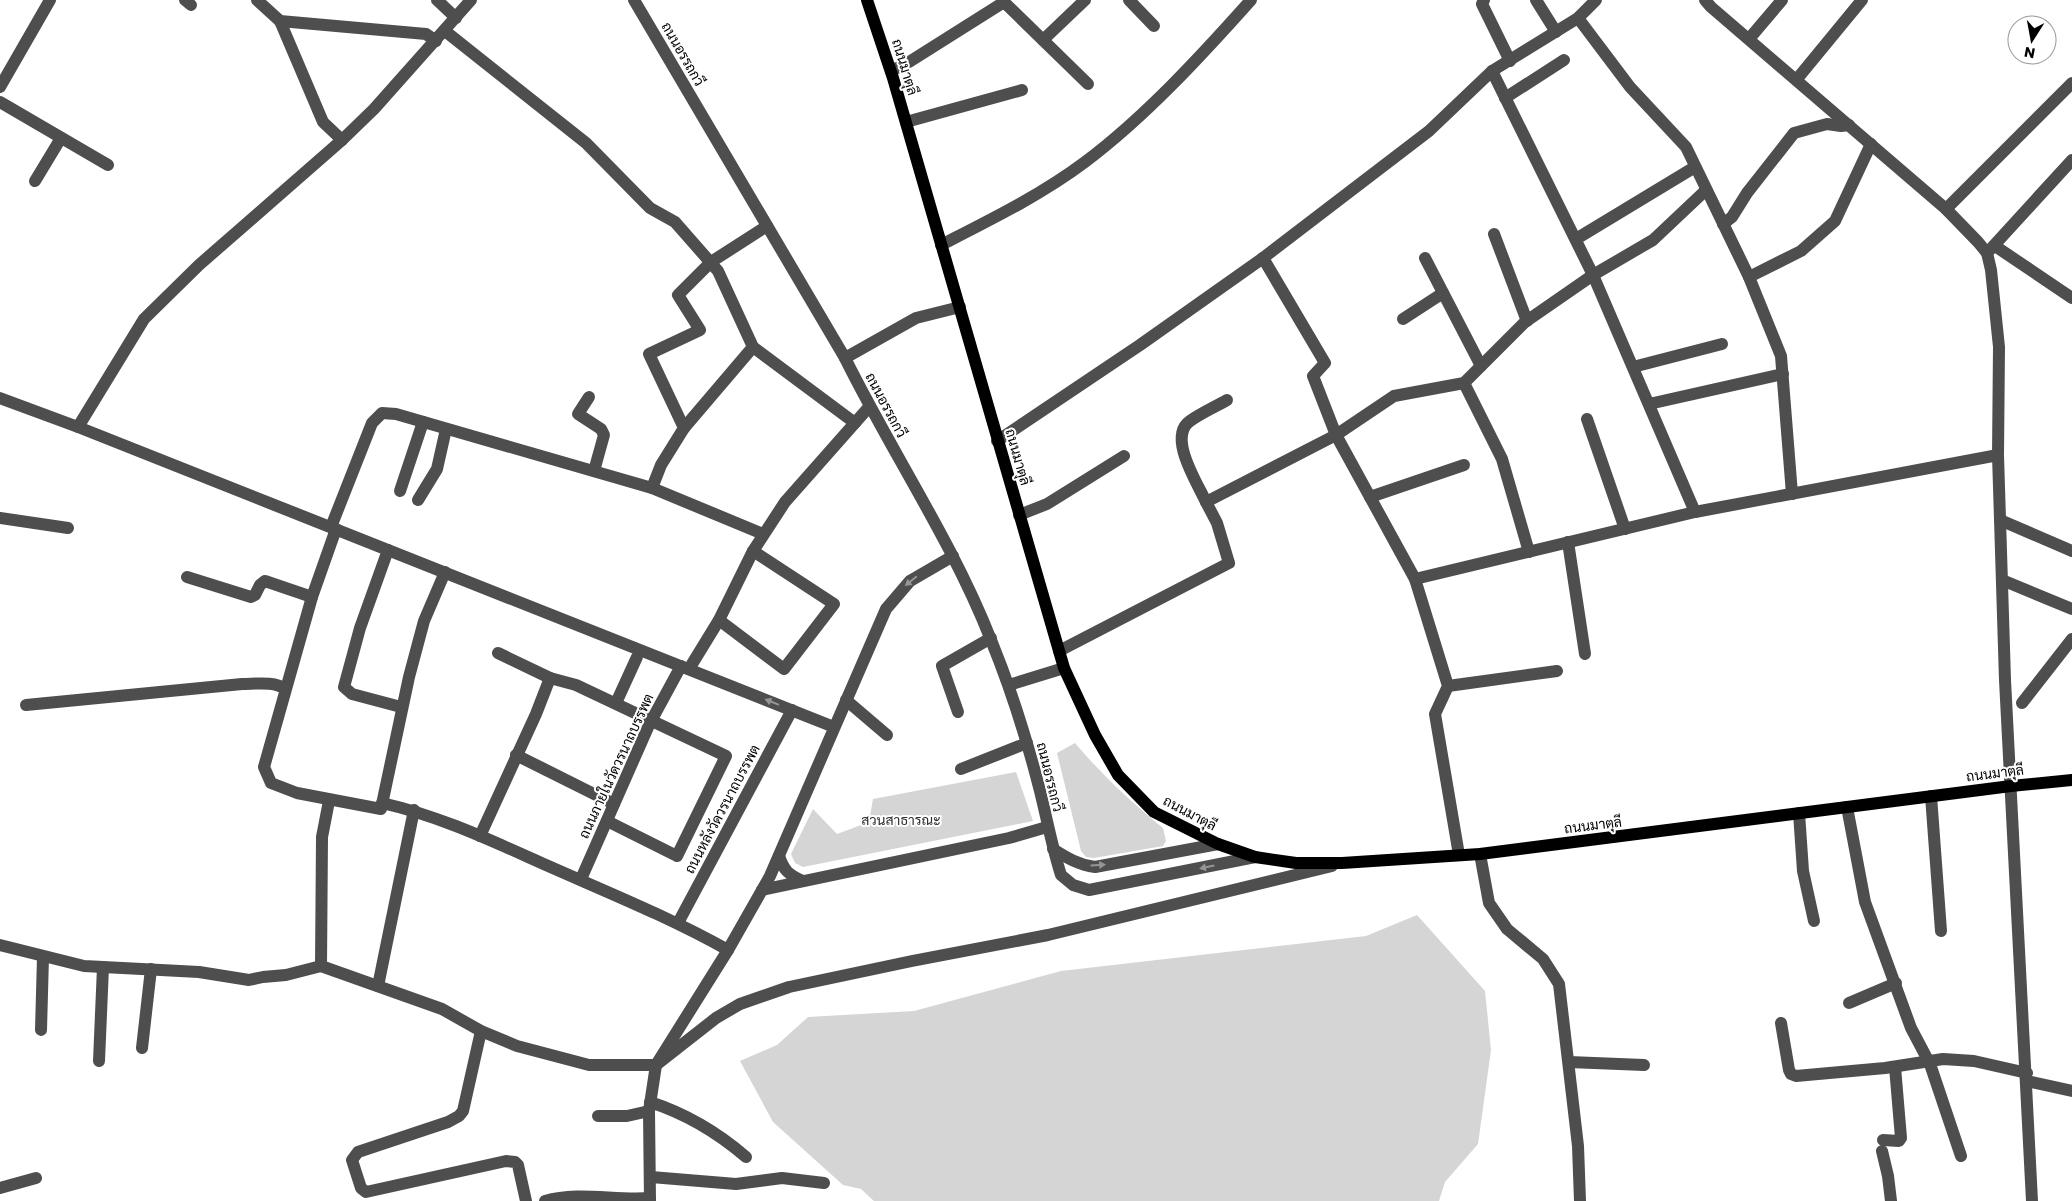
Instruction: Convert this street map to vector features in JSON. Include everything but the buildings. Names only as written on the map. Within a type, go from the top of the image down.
[{"type":"main road","name":"ถนนมาตุลี","points":[[867,0],[891,71],[1064,668],[1094,735],[1118,775],[1154,812],[1218,844],[1255,856],[1296,863],[1342,863],[1480,854],[1931,796],[2072,780]]},
{"type":"street","points":[[1,83],[50,0]]},
{"type":"street","points":[[257,0],[280,21],[323,122],[342,140]]},
{"type":"street","points":[[437,0],[456,18]]},
{"type":"street","points":[[78,427],[144,319],[199,265],[342,140],[374,109],[471,0]]},
{"type":"street","name":"ถนนอรรถกวี","points":[[634,0],[845,358],[869,407],[953,556],[991,638],[1009,685],[1027,743],[1053,850],[1061,875],[1065,881],[1081,889],[1089,890],[1255,856]]},
{"type":"street","points":[[1043,40],[1085,0]]},
{"type":"street","points":[[1129,0],[1154,26]]},
{"type":"street","points":[[941,245],[1002,214],[1086,161],[1158,99],[1251,0]]},
{"type":"street","points":[[1484,0],[1482,4],[1510,61]]},
{"type":"street","points":[[1536,0],[1556,32]]},
{"type":"street","points":[[997,441],[1140,345],[1263,258],[1429,131],[1492,71],[1578,18],[1596,0]]},
{"type":"street","points":[[1705,0],[1946,209],[1978,242],[2072,298]]},
{"type":"street","points":[[1749,39],[1782,0]]},
{"type":"street","points":[[1797,79],[1862,0]]},
{"type":"street","points":[[891,71],[909,62],[1001,4],[1008,5],[1088,84]]},
{"type":"street","points":[[1578,18],[1630,87],[1686,147],[1749,277],[1782,356],[1792,494]]},
{"type":"street","points":[[280,21],[440,36],[586,143],[650,208],[675,222],[718,271],[753,347],[856,423]]},
{"type":"street","points":[[1506,98],[1564,60]]},
{"type":"street","points":[[1492,71],[1593,275],[1694,512]]},
{"type":"street","points":[[1946,209],[2072,83]]},
{"type":"street","points":[[906,122],[1022,90]]},
{"type":"street","points":[[0,102],[108,164]]},
{"type":"street","points":[[1723,224],[1732,217],[1747,193],[1794,133],[1823,124],[1849,125]]},
{"type":"street","points":[[35,181],[61,138]]},
{"type":"street","points":[[1749,277],[1801,251],[1834,221],[1871,144]]},
{"type":"street","points":[[2032,1201],[2002,580],[1998,455],[1999,346],[1991,270],[1991,250],[2072,160]]},
{"type":"street","points":[[1576,240],[1695,167]]},
{"type":"street","points":[[1206,502],[1336,435],[1394,396],[1464,383],[1527,321],[1593,275],[1653,240],[1706,190]]},
{"type":"street","points":[[684,428],[649,354],[700,330],[678,294],[711,262],[768,226]]},
{"type":"street","points":[[1494,234],[1527,321]]},
{"type":"street","points":[[1263,258],[1325,362],[1313,376],[1336,435],[1415,579],[1448,686],[1435,714],[1459,856]]},
{"type":"street","points":[[1425,258],[1481,366]]},
{"type":"street","points":[[1403,319],[1443,293]]},
{"type":"street","points":[[845,358],[916,318],[960,307]]},
{"type":"street","points":[[1633,368],[1722,344]]},
{"type":"street","points":[[652,488],[661,465],[684,428],[753,347]]},
{"type":"street","points":[[1649,404],[1783,374]]},
{"type":"street","points":[[1464,383],[1502,458],[1529,552]]},
{"type":"street","points":[[0,398],[78,427],[834,727]]},
{"type":"street","points":[[589,398],[578,414],[601,429],[604,435],[594,471]]},
{"type":"street","points":[[1059,651],[1229,563],[1217,523],[1182,452],[1182,434],[1188,422],[1227,400]]},
{"type":"street","name":"ถนนภายในวัดวรนาถบรรพต","points":[[581,879],[651,721],[685,667],[719,620],[763,534],[785,502],[869,407]]},
{"type":"street","points":[[445,572],[424,621],[401,707],[381,809],[329,801],[297,793],[271,783],[264,767],[312,597],[334,528],[372,423],[382,413],[396,414],[652,488],[763,534]]},
{"type":"street","points":[[1587,419],[1625,529]]},
{"type":"street","points":[[400,491],[423,422]]},
{"type":"street","points":[[418,500],[437,469],[446,429]]},
{"type":"street","points":[[1415,579],[1694,512],[1998,455]]},
{"type":"street","points":[[1019,515],[1047,504],[1124,456]]},
{"type":"street","points":[[1370,497],[1464,464]]},
{"type":"street","points":[[0,518],[68,528]]},
{"type":"street","points":[[2000,520],[2072,551]]},
{"type":"street","points":[[1568,542],[1585,654]]},
{"type":"street","points":[[388,550],[360,628],[344,687],[352,694],[401,707]]},
{"type":"street","points":[[719,620],[784,669],[834,604],[753,551]]},
{"type":"street","points":[[545,1201],[575,1197],[650,1199],[650,1106],[656,1064],[728,950],[762,890],[779,856],[886,609],[910,581],[953,556]]},
{"type":"street","points":[[188,577],[251,597],[255,595],[260,584],[265,581],[312,597]]},
{"type":"street","points":[[2002,580],[2072,609]]},
{"type":"street","points":[[958,712],[942,666],[991,638]]},
{"type":"street","points":[[2022,703],[2072,639]]},
{"type":"street","points":[[498,653],[550,678],[576,685],[616,703],[726,756],[677,856],[607,821]]},
{"type":"street","points":[[616,703],[637,657]]},
{"type":"street","points":[[1009,685],[1064,668]]},
{"type":"street","points":[[1448,686],[1557,671]]},
{"type":"street","points":[[480,836],[550,678]]},
{"type":"street","points":[[26,705],[242,684],[282,686],[285,689]]},
{"type":"street","points":[[846,700],[887,735]]},
{"type":"street","name":"ถนนหลังวัดวรนาถบรรพต","points":[[678,922],[792,710]]},
{"type":"street","points":[[961,769],[1027,743]]},
{"type":"street","points":[[516,755],[614,804]]},
{"type":"street","points":[[1931,796],[1941,931]]},
{"type":"street","points":[[321,966],[322,837],[329,801]]},
{"type":"street","points":[[382,803],[414,810],[480,836],[678,922],[728,950]]},
{"type":"street","points":[[1848,807],[1866,902],[1911,1028],[1928,1061],[1961,1156]]},
{"type":"street","points":[[378,986],[414,810]]},
{"type":"street","points":[[1799,813],[1803,871],[1814,921]]},
{"type":"street","points":[[762,890],[1009,838],[1047,827]]},
{"type":"street","points":[[1053,850],[1084,865],[1096,867],[1218,844]]},
{"type":"street","points":[[1480,854],[1488,903],[1507,930],[1543,959],[1559,984],[1578,1146],[1580,1201]]},
{"type":"street","points":[[779,856],[783,868],[791,876],[803,881]]},
{"type":"street","points":[[692,1008],[693,1017],[700,1022],[707,1022],[740,1004],[789,987],[1048,935],[1342,863]]},
{"type":"street","points":[[0,945],[84,966],[199,972],[249,980],[263,976],[286,975],[321,966],[442,1009],[481,1031],[517,1046],[590,1065],[656,1064],[716,1018]]},
{"type":"street","points":[[41,1030],[43,957]]},
{"type":"street","points":[[99,1061],[103,967]]},
{"type":"street","points":[[142,1048],[151,969]]},
{"type":"street","points":[[1849,1003],[1896,983]]},
{"type":"street","points":[[1781,1023],[1791,1074],[1796,1076],[1895,1067],[1928,1061],[1963,1059],[2072,1091]]},
{"type":"street","points":[[481,1031],[462,1111],[459,1116],[448,1122],[358,1152],[352,1160],[361,1188],[366,1192],[506,1161],[515,1162],[518,1165],[526,1201]]},
{"type":"street","points":[[1569,1062],[1644,1065]]},
{"type":"street","points":[[1891,1201],[1882,1146],[1899,1141],[1901,1138],[1895,1067]]},
{"type":"street","points":[[598,1116],[627,1116],[650,1106],[668,1108],[703,1124],[746,1157]]},
{"type":"street","points":[[651,1177],[736,1184],[782,1178],[824,1183]]},
{"type":"street","points":[[0,1188],[36,1178]]},
{"type":"green space","points":[[1075,743],[1117,788],[1163,828],[1166,841],[1163,846],[1094,858],[1086,857],[1081,851],[1057,753]]},
{"type":"green space","name":"สวนสาธารณะ","points":[[1016,772],[1033,821],[803,867],[795,863],[791,854],[813,809],[837,834],[869,822],[873,799]]},
{"type":"green space","points":[[1417,915],[1485,991],[1491,1050],[1478,1144],[1445,1182],[1439,1201],[874,1201],[861,1189],[843,1185],[773,1122],[740,1061],[777,1045],[808,1017],[914,1011],[1061,971],[1366,936]]}]
